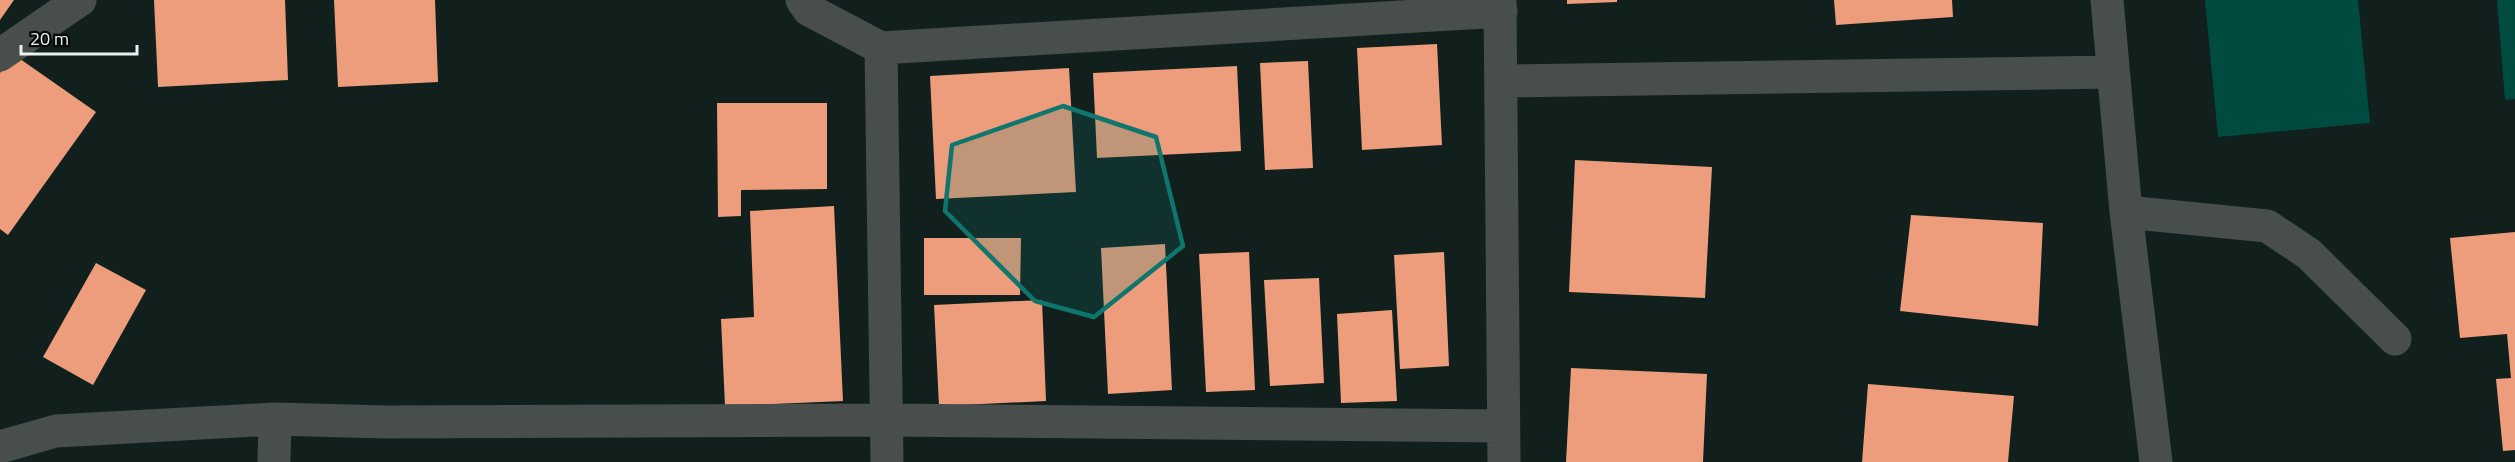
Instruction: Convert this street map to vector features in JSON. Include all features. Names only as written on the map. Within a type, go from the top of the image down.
[{"type":"street","points":[[0,55],[80,0]]},
{"type":"street","points":[[802,0],[809,10],[881,48],[1500,6],[1504,462]]},
{"type":"street","points":[[2107,0],[2126,212],[2157,462]]},
{"type":"street","points":[[881,48],[887,462]]},
{"type":"street","points":[[1501,81],[2112,72]]},
{"type":"street","points":[[2126,212],[2267,226],[2309,254],[2395,339]]},
{"type":"street","points":[[0,447],[56,431],[275,419],[385,422],[887,420],[1503,426]]},
{"type":"street","points":[[274,462],[275,419]]},
{"type":"highlighted area","points":[[1063,106],[1156,137],[1183,246],[1094,317],[1035,301],[945,211],[952,145]]},
{"type":"green space","points":[[2205,0],[2358,0],[2370,123],[2218,137]]},
{"type":"green space","points":[[2497,0],[2515,0],[2515,99],[2505,100]]},
{"type":"building","points":[[0,0],[14,0],[0,20]]},
{"type":"building","points":[[154,0],[285,0],[288,80],[158,87]]},
{"type":"building","points":[[334,0],[435,0],[438,82],[338,87]]},
{"type":"building","points":[[1567,0],[1617,0],[1617,2],[1567,4]]},
{"type":"building","points":[[1834,0],[1952,0],[1953,17],[1836,25]]},
{"type":"building","points":[[1437,44],[1442,145],[1362,150],[1357,48]]},
{"type":"building","points":[[13,54],[96,112],[8,235],[0,229],[0,73]]},
{"type":"building","points":[[1308,61],[1313,168],[1265,170],[1260,63]]},
{"type":"building","points":[[1237,66],[1241,151],[1097,158],[1093,73]]},
{"type":"building","points":[[1069,68],[1076,192],[936,199],[930,76]]},
{"type":"building","points":[[717,103],[827,103],[827,189],[741,190],[741,216],[718,217]]},
{"type":"building","points":[[1575,160],[1712,167],[1705,298],[1569,292]]},
{"type":"building","points":[[834,206],[843,401],[725,406],[721,319],[754,317],[750,211]]},
{"type":"building","points":[[1911,215],[2043,223],[2038,326],[1900,311]]},
{"type":"building","points":[[2515,232],[2515,450],[2503,451],[2496,379],[2511,378],[2507,334],[2460,338],[2450,238]]},
{"type":"building","points":[[924,238],[1021,238],[1020,295],[924,295]]},
{"type":"building","points":[[1165,244],[1172,390],[1108,394],[1101,248]]},
{"type":"building","points":[[1249,252],[1255,390],[1206,392],[1199,254]]},
{"type":"building","points":[[1444,252],[1449,366],[1400,369],[1394,255]]},
{"type":"building","points":[[96,263],[146,290],[93,385],[43,357]]},
{"type":"building","points":[[1319,278],[1324,383],[1270,386],[1264,280]]},
{"type":"building","points":[[1042,300],[1046,401],[939,406],[934,305]]},
{"type":"building","points":[[1392,310],[1397,401],[1341,403],[1337,314]]},
{"type":"building","points":[[1571,368],[1707,374],[1703,462],[1566,462]]},
{"type":"building","points":[[1868,384],[2014,396],[2008,462],[1862,462]]}]
